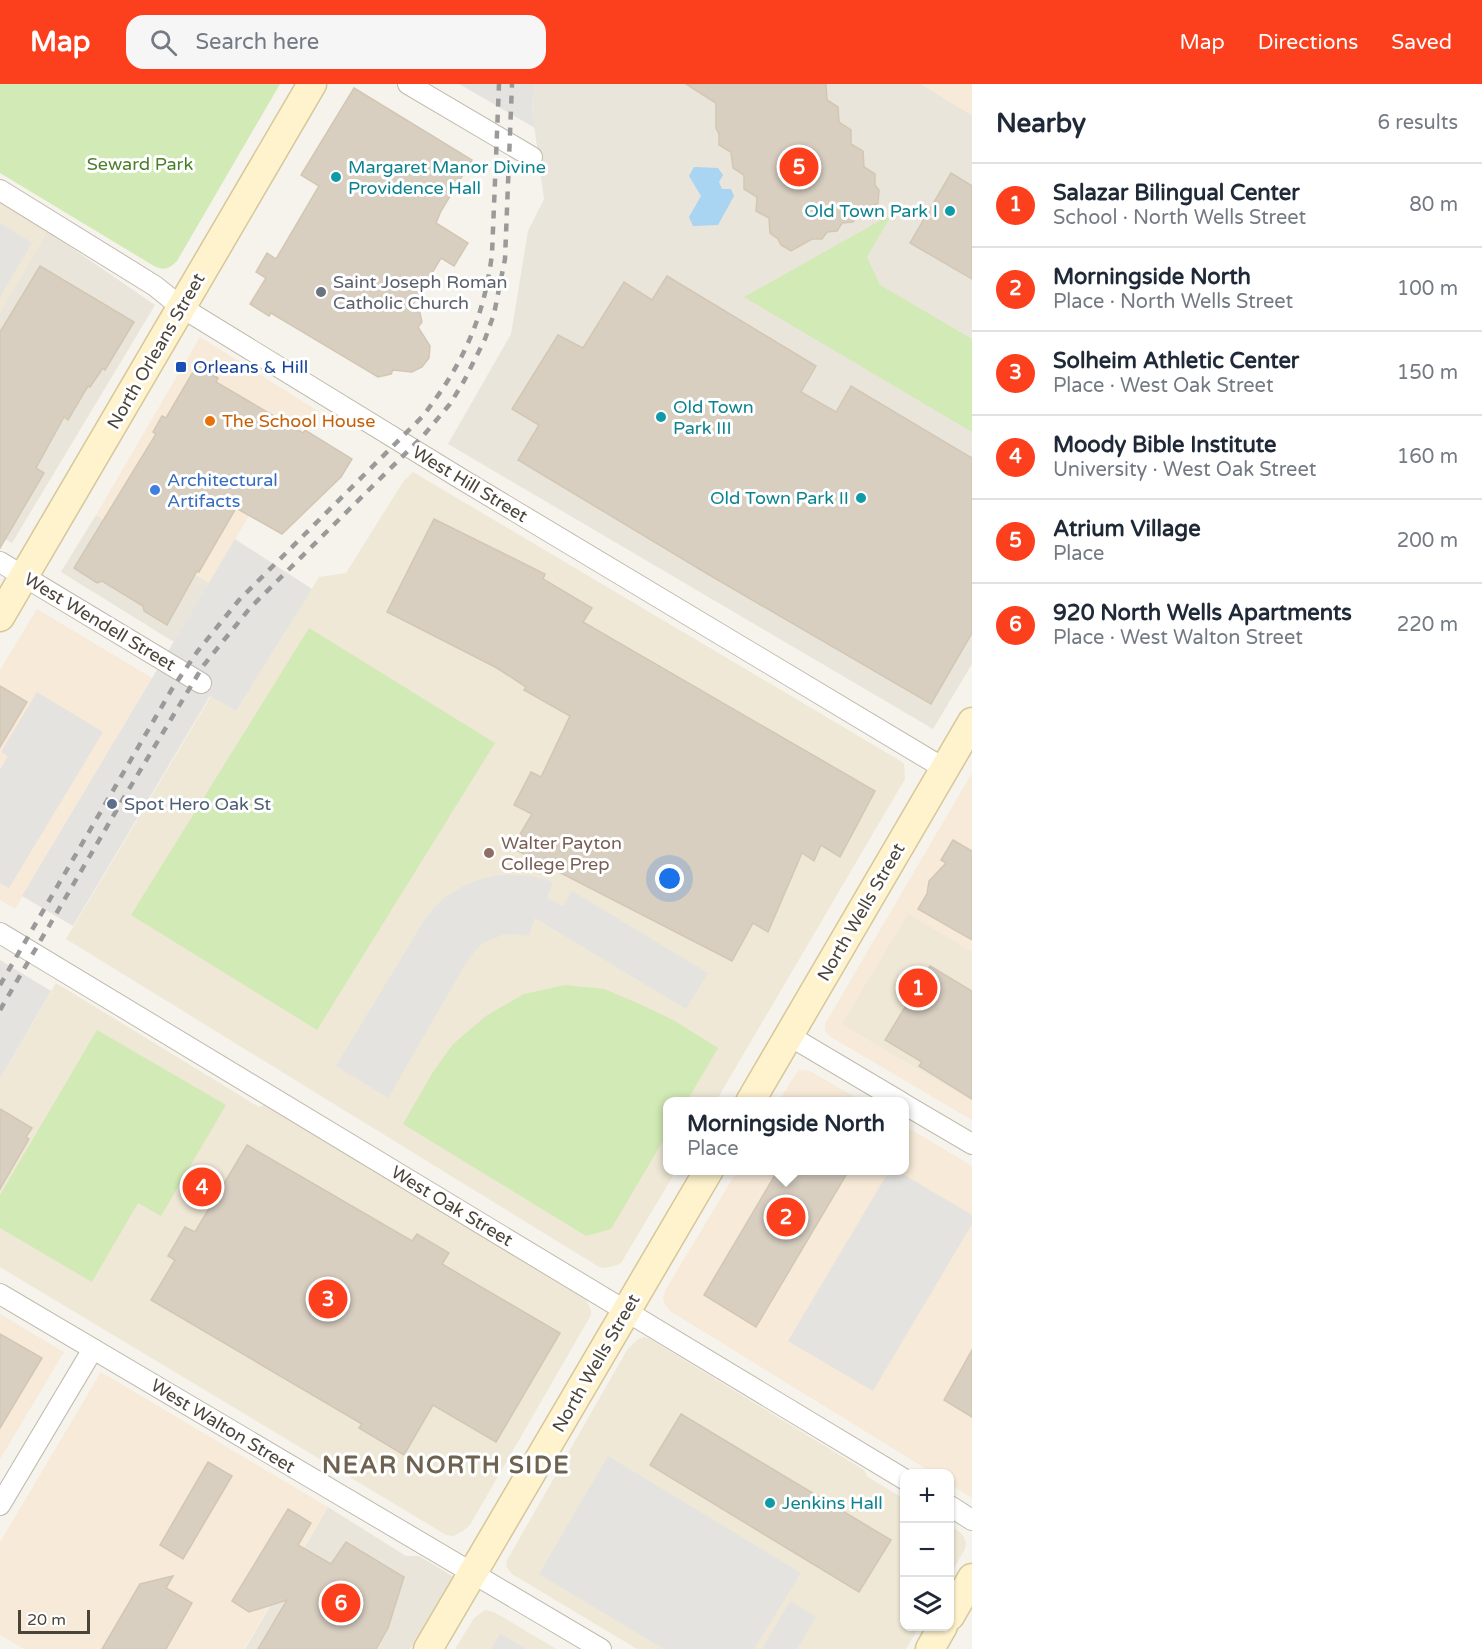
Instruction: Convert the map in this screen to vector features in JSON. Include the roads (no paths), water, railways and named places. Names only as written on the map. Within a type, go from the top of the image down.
[{"type":"street","name":"North Orleans Street","points":[[0,617],[12,569],[182,307],[312,84]]},
{"type":"street","points":[[408,84],[532,157]]},
{"type":"street","name":"West Hill Street","points":[[0,190],[155,286],[182,307],[463,480],[945,769]]},
{"type":"street","name":"West Wendell Street","points":[[12,569],[201,683]]},
{"type":"street","name":"North Wells Street","points":[[752,1097],[972,722]]},
{"type":"street","name":"West Oak Street","points":[[0,933],[900,1477]]},
{"type":"street","points":[[789,1035],[894,1097]]},
{"type":"street","points":[[909,1106],[972,1144]]},
{"type":"street","name":"North Wells Street","points":[[428,1649],[706,1175]]},
{"type":"street","name":"West Walton Street","points":[[0,1294],[600,1649]]},
{"type":"street","points":[[0,1505],[93,1349]]},
{"type":"street","points":[[954,1509],[972,1520]]},
{"type":"street","points":[[954,1609],[972,1578]]},
{"type":"street","points":[[930,1649],[940,1631]]},
{"type":"water","points":[[694,167],[718,168],[723,175],[719,182],[722,189],[731,189],[734,196],[718,225],[693,226],[689,217],[701,196],[689,176]]},
{"type":"railway","points":[[0,985],[172,689],[197,652],[239,600],[422,417],[460,360],[477,321],[492,254],[499,84]]},
{"type":"railway","points":[[0,1010],[203,666],[250,608],[423,436],[450,404],[464,381],[485,339],[494,314],[505,259],[512,84]]},
{"type":"place","name":"Atrium Village","points":[[799,167]]},
{"type":"place","name":"Margaret Manor Divine Providence Hall","points":[[336,177]]},
{"type":"place","name":"Old Town Park I","points":[[950,211]]},
{"type":"place","name":"Saint Joseph Roman Catholic Church","points":[[321,292]]},
{"type":"place","name":"Orleans & Hill","points":[[181,367]]},
{"type":"place","name":"Old Town Park III","points":[[661,417]]},
{"type":"place","name":"The School House","points":[[210,421]]},
{"type":"place","name":"Architectural Artifacts","points":[[155,490]]},
{"type":"place","name":"Old Town Park II","points":[[861,498]]},
{"type":"place","name":"Spot Hero Oak St","points":[[112,804]]},
{"type":"place","name":"Walter Payton College Prep","points":[[489,853]]},
{"type":"place","name":"Salazar Bilingual Center","points":[[918,988]]},
{"type":"place","name":"Moody Bible Institute","points":[[202,1187]]},
{"type":"place","name":"Morningside North","points":[[786,1217]]},
{"type":"place","name":"Solheim Athletic Center","points":[[328,1299]]},
{"type":"place","name":"Jenkins Hall","points":[[770,1503]]},
{"type":"place","name":"920 North Wells Apartments","points":[[341,1603]]},
{"type":"district","name":"NEAR NORTH SIDE","points":[[446,1465]]},
{"type":"park label","name":"Seward Park","points":[[140,164]]}]
